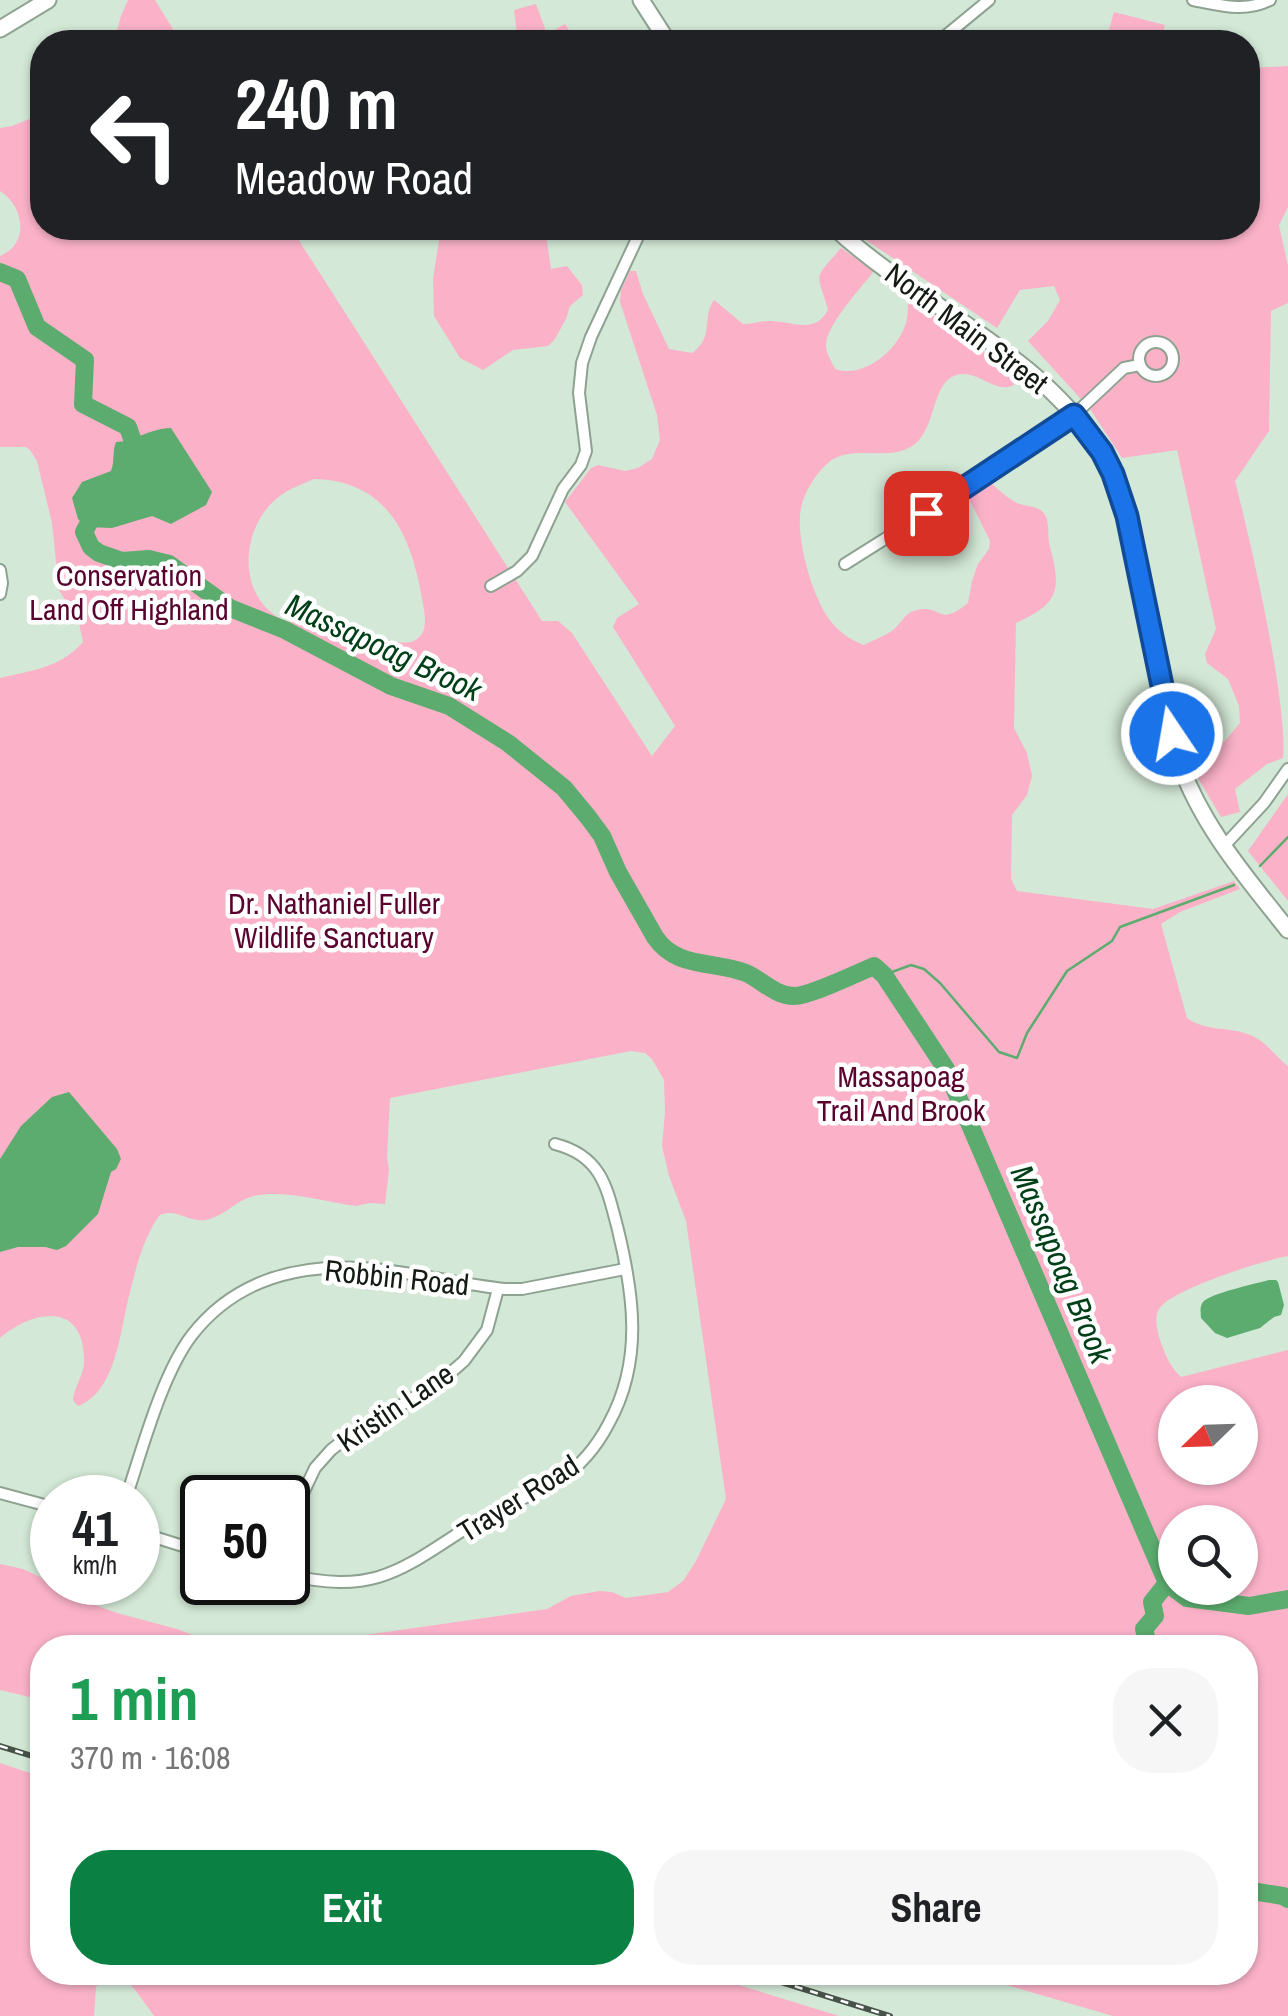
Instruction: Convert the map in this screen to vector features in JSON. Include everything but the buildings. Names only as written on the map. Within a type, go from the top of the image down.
[{"type":"main road","points":[[0,29],[48,0]]},
{"type":"main road","points":[[641,0],[660,30]]},
{"type":"main road","name":"North Main Street","points":[[850,240],[1002,349],[1060,399],[1102,452],[1133,537],[1176,751],[1196,800],[1223,847],[1288,930]]},
{"type":"street","points":[[953,30],[989,0]]},
{"type":"street","points":[[1193,0],[1244,8],[1270,0]]},
{"type":"street","points":[[490,586],[514,573],[530,558],[558,498],[581,465],[586,451],[579,393],[582,363],[636,240]]},
{"type":"street","points":[[845,564],[1074,415],[1124,368],[1140,365]]},
{"type":"street","points":[[0,570],[0,594]]},
{"type":"street","points":[[1223,847],[1264,802],[1288,768]]},
{"type":"street","name":"Trayer Road","points":[[310,1579],[363,1582],[412,1564],[499,1508],[559,1480],[592,1451],[605,1432],[619,1405],[634,1346],[625,1269],[609,1195],[599,1172],[586,1156],[555,1144]]},
{"type":"street","name":"Robbin Road","points":[[135,1475],[178,1359],[193,1334],[237,1294],[289,1272],[366,1268],[498,1289],[522,1289],[625,1269]]},
{"type":"street","name":"Kristin Lane","points":[[310,1477],[331,1450],[418,1395],[464,1360],[487,1330],[498,1289]]},
{"type":"street","points":[[0,1493],[30,1501]]},
{"type":"green space","points":[[128,0],[155,0],[174,30],[117,30]]},
{"type":"green space","points":[[536,4],[546,30],[516,30],[514,10]]},
{"type":"green space","points":[[1114,12],[1165,25],[1164,30],[1109,30]]},
{"type":"green space","points":[[1288,66],[1288,207],[1279,225],[1288,266],[1288,303],[1271,311],[1269,431],[1235,481],[1274,663],[1283,758],[1267,764],[1235,789],[1240,812],[1221,817],[1196,775],[1240,723],[1239,706],[1228,679],[1207,663],[1205,654],[1216,629],[1177,450],[1122,458],[1090,409],[1028,341],[1048,321],[1060,300],[1054,286],[1020,290],[997,328],[866,240],[1260,240],[1260,67]]},
{"type":"green space","points":[[30,119],[30,240],[299,240],[542,621],[558,621],[572,633],[652,756],[675,726],[613,627],[617,618],[639,604],[565,502],[591,468],[638,468],[652,459],[660,440],[657,415],[620,302],[630,271],[636,271],[669,349],[692,353],[706,334],[714,300],[743,324],[816,323],[828,310],[821,272],[841,248],[874,271],[827,338],[826,349],[835,369],[857,370],[888,352],[906,323],[908,297],[1017,375],[1014,385],[1006,387],[967,374],[950,378],[915,444],[894,452],[848,454],[828,463],[803,502],[803,552],[826,614],[843,634],[864,645],[893,630],[913,611],[925,609],[945,615],[968,603],[978,564],[990,541],[969,499],[991,483],[1017,503],[1040,509],[1047,522],[1056,585],[1041,609],[1016,623],[1014,728],[1027,753],[1032,776],[1027,795],[1012,815],[1011,879],[1017,891],[1153,909],[1234,881],[1240,889],[1180,912],[1161,924],[1187,1018],[1256,1038],[1288,1066],[1288,1256],[1239,1270],[1178,1295],[1158,1311],[1156,1323],[1167,1357],[1181,1377],[1288,1350],[1288,2016],[1113,2016],[1007,1985],[1258,1985],[1258,1635],[366,1635],[547,1609],[571,1596],[599,1591],[626,1598],[668,1592],[683,1581],[696,1561],[726,1499],[686,1221],[662,1146],[664,1080],[645,1053],[631,1051],[390,1098],[385,1204],[356,1206],[266,1194],[247,1198],[205,1220],[171,1213],[160,1215],[141,1254],[109,1374],[91,1398],[78,1406],[73,1400],[84,1367],[82,1342],[67,1320],[42,1317],[13,1328],[0,1338],[0,678],[55,663],[83,642],[79,623],[59,590],[52,523],[37,461],[26,447],[0,447],[0,256],[16,243],[20,225],[14,206],[0,191],[0,128]],"holes":[[[314,479],[362,490],[393,518],[412,557],[425,623],[423,632],[411,642],[396,642],[336,625],[288,621],[263,604],[254,589],[249,573],[252,538],[258,522],[280,496]]]},
{"type":"green space","points":[[439,240],[547,240],[551,269],[567,266],[582,285],[583,295],[570,306],[548,346],[513,350],[483,370],[460,358],[434,316],[433,278]]},
{"type":"green space","points":[[1288,794],[1288,901],[1248,851]]},
{"type":"green space","points":[[0,1564],[30,1572],[30,1605],[95,1605],[193,1635],[30,1635],[30,1697],[0,1690]]},
{"type":"green space","points":[[0,1763],[30,1773],[30,1985],[98,1985],[94,2016],[0,2016]]},
{"type":"green space","points":[[130,1985],[739,1985],[839,2016],[154,2016]]},
{"type":"shaded area","points":[[171,428],[212,492],[206,505],[171,524],[152,516],[112,528],[86,527],[78,519],[72,498],[82,482],[111,471],[116,442]]},
{"type":"shaded area","points":[[69,1092],[121,1159],[111,1172],[98,1214],[57,1250],[18,1247],[0,1252],[0,1159],[21,1126],[52,1097]]},
{"type":"shaded area","points":[[1269,1280],[1278,1282],[1284,1305],[1281,1315],[1260,1328],[1227,1338],[1215,1333],[1201,1318],[1201,1306],[1208,1299]]},
{"type":"waterway","name":"Massapoag Brook","points":[[0,272],[17,279],[37,327],[85,360],[83,404],[128,427],[136,450],[130,459]]},
{"type":"waterway","name":"Massapoag Brook","points":[[96,510],[84,532],[91,547],[99,553],[122,561],[149,559],[169,564],[230,608],[285,630],[391,686],[449,706],[508,743],[564,788],[588,817],[655,937],[674,955],[746,973],[775,991],[794,996],[874,966],[884,975],[946,1069],[1167,1583],[1187,1598],[1249,1606],[1288,1599]]},
{"type":"waterway","points":[[1260,866],[1288,837]]},
{"type":"waterway","points":[[884,975],[911,965],[924,969],[999,1052],[1017,1058],[1027,1033],[1067,971],[1112,941],[1120,927],[1234,885]]},
{"type":"waterway","points":[[1146,1635],[1144,1629],[1155,1616],[1152,1602],[1158,1594]]},
{"type":"waterway","points":[[1258,1892],[1288,1899]]},
{"type":"railway","points":[[0,1746],[30,1755]]},
{"type":"railway","points":[[791,1985],[890,2016]]},
{"type":"route","points":[[926,513],[1074,415],[1102,452],[1127,516],[1172,734]]},
{"type":"park label","name":"Conservation Land Off Highland","points":[[129,592]]},
{"type":"park label","name":"Dr. Nathaniel Fuller Wildlife Sanctuary","points":[[334,920]]},
{"type":"park label","name":"Massapoag Trail And Brook","points":[[901,1093]]}]
